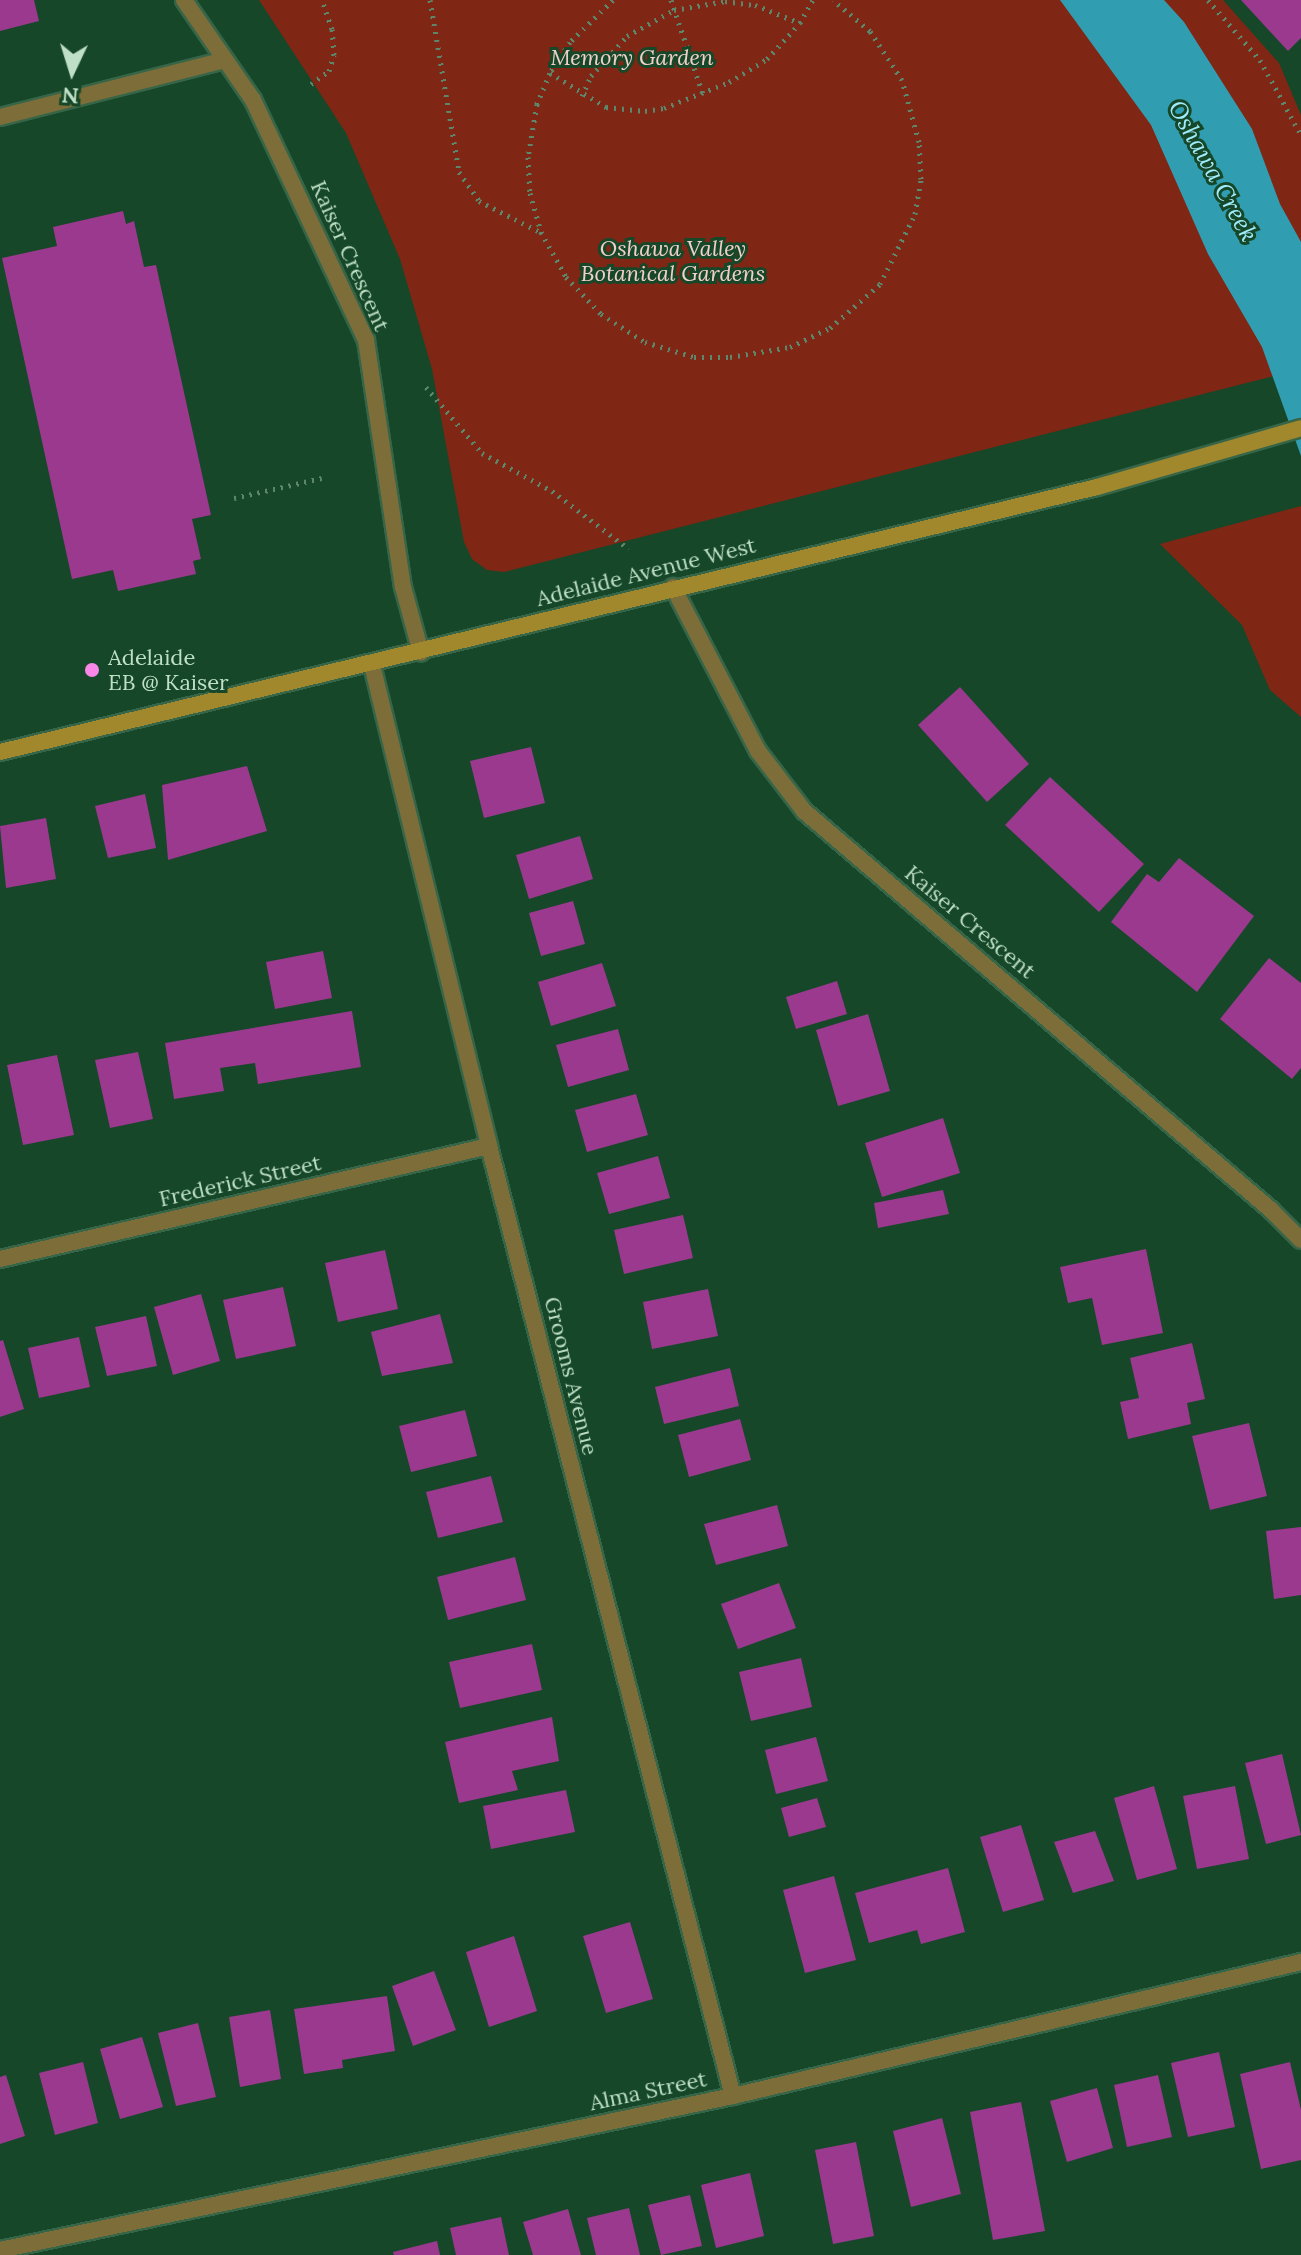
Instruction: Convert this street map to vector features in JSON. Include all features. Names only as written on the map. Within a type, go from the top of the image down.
[{"type":"main road","name":"Adelaide Avenue West","points":[[0,752],[372,665],[673,587],[1097,487],[1301,428]]},
{"type":"street","name":"Kaiser Crescent","points":[[184,0],[253,100],[366,340],[403,587],[421,653]]},
{"type":"street","points":[[0,117],[225,60]]},
{"type":"street","name":"Kaiser Crescent","points":[[673,587],[758,751],[804,811],[1211,1158],[1301,1240]]},
{"type":"street","name":"Grooms Avenue","points":[[372,665],[489,1146],[733,2096]]},
{"type":"street","name":"Frederick Street","points":[[0,1259],[489,1146]]},
{"type":"street","name":"Alma Street","points":[[0,2250],[733,2096],[1301,1962]]},
{"type":"path","points":[[311,84],[329,71],[334,55],[332,29],[322,0]]},
{"type":"path","points":[[430,0],[459,172],[479,201],[541,232]]},
{"type":"path","points":[[613,0],[570,42],[550,73],[531,128],[528,157],[530,193],[541,232],[566,277],[601,314],[645,342],[694,357],[761,354],[790,347],[830,328],[880,284],[915,214],[921,179],[919,142],[902,80],[870,31],[852,12],[833,0]]},
{"type":"path","points":[[671,0],[703,94]]},
{"type":"path","points":[[550,73],[582,96],[606,107],[645,111],[703,94],[767,59],[800,23],[813,0]]},
{"type":"path","points":[[1208,0],[1260,60],[1301,135]]},
{"type":"path","points":[[582,96],[591,76],[627,36],[674,10],[725,1],[767,8],[800,23]]},
{"type":"path","points":[[426,387],[482,453],[552,491],[629,549]]},
{"type":"path","points":[[234,498],[322,478]]},
{"type":"green space","name":"Oshawa Valley Botanical Gardens","points":[[259,0],[1223,0],[1279,63],[1301,115],[1301,369],[504,572],[487,570],[472,559],[464,542],[432,369],[400,259],[346,133]]},
{"type":"green space","points":[[1301,506],[1301,717],[1270,690],[1242,625],[1160,544]]},
{"type":"water","name":"Oshawa Creek","points":[[1060,0],[1164,0],[1184,22],[1252,129],[1280,204],[1301,242],[1301,456],[1262,347],[1208,254],[1151,125]]},
{"type":"building","points":[[0,0],[34,0],[39,21],[0,31]]},
{"type":"building","points":[[1241,0],[1301,0],[1301,38],[1288,51]]},
{"type":"building","points":[[123,211],[126,224],[134,221],[144,267],[156,265],[211,515],[192,519],[201,559],[193,561],[196,574],[118,591],[113,570],[72,579],[2,258],[57,246],[53,227]]},
{"type":"building","points":[[960,687],[1029,764],[987,802],[918,725]]},
{"type":"building","points":[[531,747],[545,803],[484,818],[470,761]]},
{"type":"building","points":[[247,766],[267,831],[168,860],[162,785]]},
{"type":"building","points":[[1050,777],[1144,864],[1099,912],[1005,825]]},
{"type":"building","points":[[145,794],[156,848],[108,858],[95,806]]},
{"type":"building","points":[[46,818],[56,879],[6,888],[0,826]]},
{"type":"building","points":[[580,836],[593,879],[529,899],[516,855]]},
{"type":"building","points":[[1179,858],[1254,916],[1197,992],[1111,922],[1147,874],[1159,882]]},
{"type":"building","points":[[573,901],[585,944],[541,956],[529,913]]},
{"type":"building","points":[[323,951],[332,998],[275,1009],[266,962]]},
{"type":"building","points":[[1269,958],[1301,983],[1301,1068],[1292,1079],[1220,1019]]},
{"type":"building","points":[[602,963],[616,1006],[551,1026],[538,982]]},
{"type":"building","points":[[837,981],[847,1014],[796,1029],[786,997]]},
{"type":"building","points":[[352,1011],[361,1067],[258,1084],[255,1063],[220,1068],[224,1091],[174,1099],[165,1043]]},
{"type":"building","points":[[868,1014],[890,1091],[838,1106],[816,1030]]},
{"type":"building","points":[[618,1029],[629,1070],[568,1087],[556,1045]]},
{"type":"building","points":[[138,1052],[153,1119],[110,1128],[95,1060]]},
{"type":"building","points":[[57,1055],[74,1135],[23,1145],[7,1065]]},
{"type":"building","points":[[636,1094],[648,1135],[587,1152],[575,1110]]},
{"type":"building","points":[[943,1118],[960,1173],[882,1197],[865,1143]]},
{"type":"building","points":[[658,1156],[670,1198],[609,1214],[597,1173]]},
{"type":"building","points":[[943,1190],[949,1214],[878,1228],[874,1203]]},
{"type":"building","points":[[683,1215],[693,1258],[624,1274],[614,1230]]},
{"type":"building","points":[[1146,1249],[1163,1333],[1102,1345],[1092,1298],[1068,1303],[1060,1267]]},
{"type":"building","points":[[385,1250],[398,1309],[338,1322],[325,1263]]},
{"type":"building","points":[[283,1287],[296,1346],[236,1359],[223,1300]]},
{"type":"building","points":[[708,1289],[718,1336],[652,1349],[643,1302]]},
{"type":"building","points":[[201,1294],[220,1361],[173,1375],[154,1307]]},
{"type":"building","points":[[440,1314],[453,1363],[382,1376],[371,1332]]},
{"type":"building","points":[[146,1316],[157,1366],[107,1376],[95,1327]]},
{"type":"building","points":[[79,1337],[90,1387],[39,1398],[28,1348]]},
{"type":"building","points":[[3,1340],[24,1409],[0,1417],[0,1341]]},
{"type":"building","points":[[1192,1343],[1205,1399],[1187,1403],[1191,1424],[1128,1439],[1120,1402],[1139,1398],[1130,1358]]},
{"type":"building","points":[[730,1368],[739,1406],[664,1424],[655,1387]]},
{"type":"building","points":[[465,1410],[477,1456],[411,1472],[399,1426]]},
{"type":"building","points":[[740,1419],[751,1460],[689,1477],[678,1435]]},
{"type":"building","points":[[1249,1423],[1267,1496],[1210,1510],[1192,1436]]},
{"type":"building","points":[[491,1476],[503,1522],[438,1538],[426,1492]]},
{"type":"building","points":[[777,1505],[788,1546],[716,1565],[704,1524]]},
{"type":"building","points":[[1301,1527],[1301,1595],[1274,1599],[1266,1531]]},
{"type":"building","points":[[515,1557],[526,1600],[448,1620],[437,1577]]},
{"type":"building","points":[[779,1583],[796,1628],[738,1649],[721,1604]]},
{"type":"building","points":[[532,1644],[542,1690],[460,1708],[449,1662]]},
{"type":"building","points":[[801,1658],[812,1707],[751,1721],[739,1672]]},
{"type":"building","points":[[552,1717],[559,1761],[512,1771],[518,1790],[459,1803],[445,1742]]},
{"type":"building","points":[[816,1737],[828,1781],[776,1794],[765,1750]]},
{"type":"building","points":[[1282,1754],[1301,1835],[1266,1844],[1245,1763]]},
{"type":"building","points":[[1154,1786],[1177,1869],[1137,1880],[1114,1798]]},
{"type":"building","points":[[1235,1786],[1249,1859],[1197,1869],[1183,1796]]},
{"type":"building","points":[[566,1790],[575,1832],[491,1849],[483,1806]]},
{"type":"building","points":[[817,1798],[826,1827],[789,1837],[781,1808]]},
{"type":"building","points":[[1021,1825],[1044,1900],[1003,1912],[980,1837]]},
{"type":"building","points":[[1095,1831],[1114,1881],[1073,1893],[1054,1842]]},
{"type":"building","points":[[948,1868],[965,1932],[921,1944],[917,1930],[869,1943],[855,1893]]},
{"type":"building","points":[[834,1876],[856,1960],[805,1973],[783,1890]]},
{"type":"building","points":[[630,1922],[653,1999],[606,2013],[583,1936]]},
{"type":"building","points":[[514,1936],[537,2011],[489,2027],[466,1952]]},
{"type":"building","points":[[434,1971],[456,2030],[413,2046],[392,1986]]},
{"type":"building","points":[[387,1996],[395,2051],[342,2060],[343,2068],[304,2074],[294,2009]]},
{"type":"building","points":[[270,2010],[281,2079],[240,2087],[229,2017]]},
{"type":"building","points":[[198,2023],[216,2097],[176,2106],[158,2033]]},
{"type":"building","points":[[142,2037],[163,2107],[120,2119],[100,2049]]},
{"type":"building","points":[[1219,2052],[1235,2127],[1188,2137],[1171,2063]]},
{"type":"building","points":[[83,2062],[98,2123],[55,2135],[39,2073]]},
{"type":"building","points":[[1290,2062],[1301,2110],[1301,2160],[1261,2169],[1240,2074]]},
{"type":"building","points":[[6,2075],[25,2136],[0,2144],[0,2077]]},
{"type":"building","points":[[1158,2075],[1172,2137],[1127,2147],[1114,2085]]},
{"type":"building","points":[[1097,2088],[1113,2148],[1067,2162],[1050,2101]]},
{"type":"building","points":[[1021,2102],[1045,2231],[993,2240],[970,2112]]},
{"type":"building","points":[[942,2118],[961,2194],[911,2207],[893,2131]]},
{"type":"building","points":[[856,2142],[874,2236],[833,2244],[815,2150]]},
{"type":"building","points":[[750,2173],[764,2236],[716,2248],[701,2185]]},
{"type":"building","points":[[690,2195],[702,2246],[661,2255],[648,2205]]},
{"type":"building","points":[[629,2208],[640,2255],[596,2255],[587,2218]]},
{"type":"building","points":[[568,2209],[581,2255],[533,2255],[523,2222]]},
{"type":"building","points":[[501,2217],[509,2255],[456,2255],[450,2228]]},
{"type":"building","points":[[437,2241],[440,2255],[394,2255],[393,2252]]},
{"type":"place","name":"Adelaide EB @ Kaiser","points":[[92,670]]},
{"type":"park label","name":"Memory Garden","points":[[632,58]]}]
